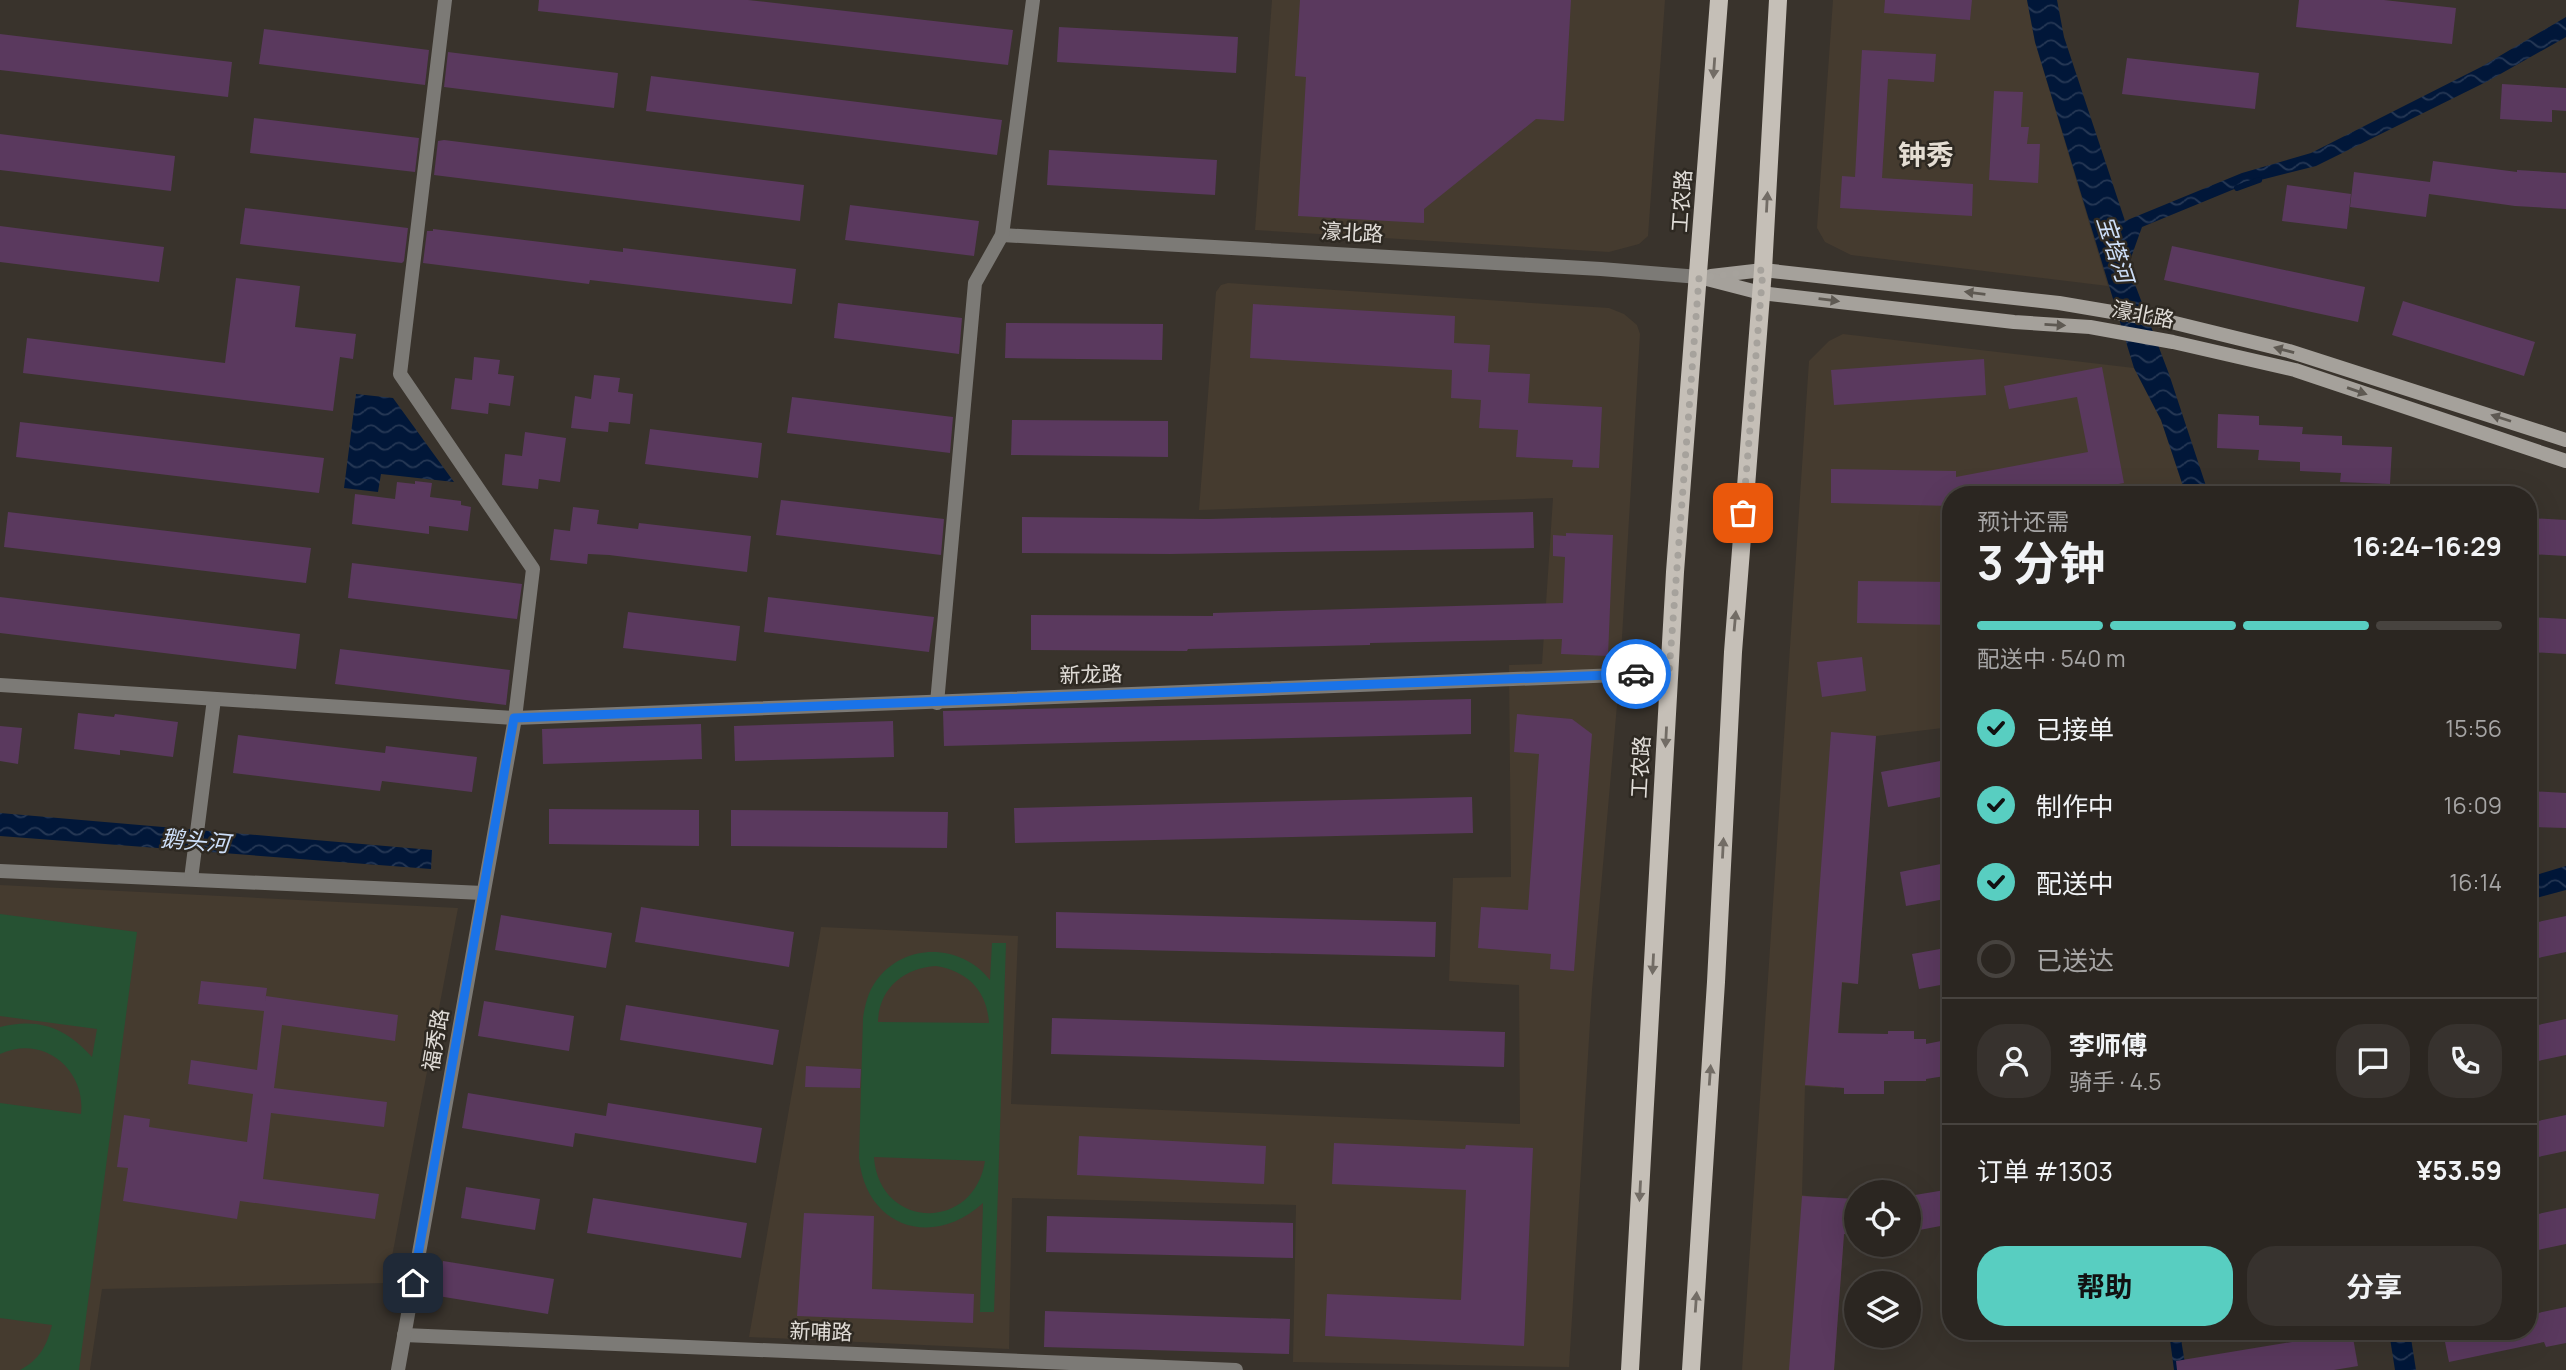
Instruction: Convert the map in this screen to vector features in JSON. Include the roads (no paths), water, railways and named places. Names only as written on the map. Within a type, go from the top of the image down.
[{"type":"main road","name":"工农路","points":[[1630,1370],[1669,673],[1719,0]]},
{"type":"main road","points":[[1691,1370],[1716,982],[1732,652],[1763,270],[1778,0]]},
{"type":"street","name":"福秀路","points":[[398,1370],[514,718],[533,569],[400,374],[445,0]]},
{"type":"street","points":[[937,703],[975,283],[1002,235],[1033,0]]},
{"type":"street","name":"濠北路","points":[[1002,235],[1587,268],[1699,278],[1761,293],[2014,322],[2090,327],[2173,342],[2295,370],[2566,461]]},
{"type":"street","name":"濠北路","points":[[1699,278],[1763,270],[1968,292],[2091,308],[2171,322],[2288,351],[2566,440]]},
{"type":"street","name":"新龙路","points":[[0,685],[514,718],[1669,673]]},
{"type":"street","points":[[191,879],[214,699]]},
{"type":"street","points":[[0,871],[483,893]]},
{"type":"street","name":"新哺路","points":[[404,1335],[1236,1370]]},
{"type":"water","name":"宝塔河","points":[[2027,0],[2057,0],[2064,37],[2125,221],[2242,173],[2311,153],[2481,67],[2566,17],[2566,37],[2488,81],[2316,166],[2249,183],[2142,227],[2128,266],[2169,374],[2206,486],[2183,486],[2161,420],[2134,368],[2035,42]]},
{"type":"water","points":[[356,394],[393,398],[454,482],[381,474],[378,492],[344,488]]},
{"type":"water","name":"鹅头河","points":[[0,813],[432,850],[431,869],[0,836]]},
{"type":"water","points":[[2566,866],[2566,890],[2537,898],[2537,875]]},
{"type":"water","points":[[2170,1340],[2181,1340],[2186,1370],[2174,1370]]},
{"type":"water","points":[[2390,1340],[2411,1340],[2416,1370],[2395,1370]]},
{"type":"waterway","points":[[2237,188],[2259,180]]},
{"type":"district","name":"钟秀","points":[[1926,155]]}]
